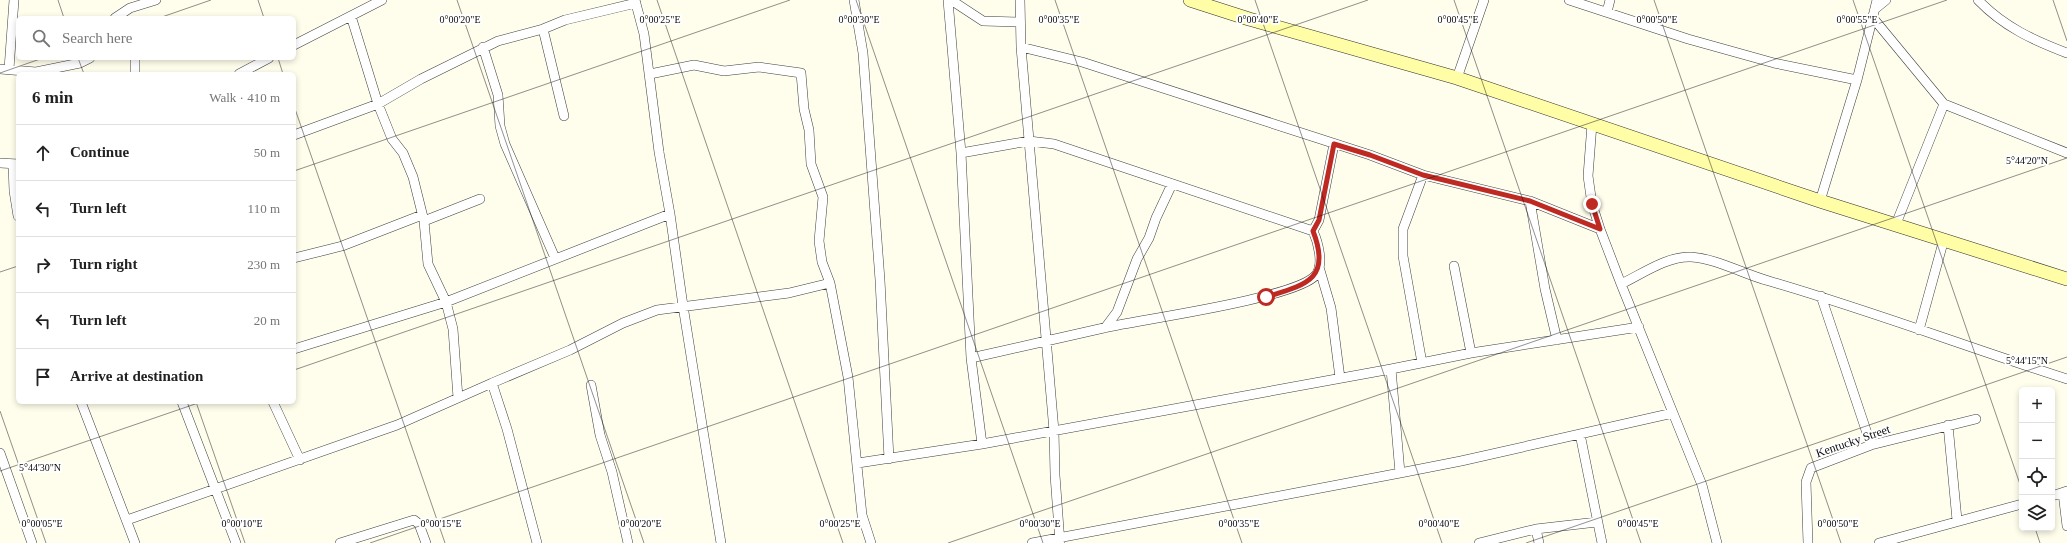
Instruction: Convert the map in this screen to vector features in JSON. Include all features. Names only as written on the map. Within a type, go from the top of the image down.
[{"type":"street","points":[[14,0],[4,69],[36,72],[80,63],[86,60]]},
{"type":"street","points":[[118,16],[130,8],[156,0]]},
{"type":"street","points":[[296,44],[382,0]]},
{"type":"street","points":[[854,0],[864,69],[880,280],[889,459]]},
{"type":"street","points":[[949,0],[962,153],[971,358],[982,444]]},
{"type":"street","points":[[949,0],[983,21],[1020,22]]},
{"type":"street","points":[[1020,0],[1021,47],[1054,431],[1060,540]]},
{"type":"street","points":[[1190,0],[1249,20],[1458,78],[1820,201],[2067,279]]},
{"type":"street","points":[[1458,78],[1484,0]]},
{"type":"street","points":[[1569,0],[1688,39],[1774,63],[1857,80]]},
{"type":"street","points":[[1607,12],[1610,0]]},
{"type":"street","points":[[1820,201],[1857,80],[1875,9],[1886,0]]},
{"type":"street","points":[[1978,0],[1995,16],[2031,39],[2067,53]]},
{"type":"street","points":[[296,134],[378,104],[483,47],[498,41],[543,29],[565,20],[636,2],[644,34],[659,152],[721,543]]},
{"type":"street","points":[[130,8],[132,16]]},
{"type":"street","points":[[1875,9],[1944,104],[2067,153]]},
{"type":"street","points":[[350,16],[378,104],[392,140],[408,163],[423,218],[428,264],[446,302],[453,330],[458,398]]},
{"type":"street","points":[[543,29],[564,116]]},
{"type":"street","points":[[483,47],[498,95],[500,126],[505,144],[555,258]]},
{"type":"street","points":[[1021,47],[1082,62],[1370,155],[1423,175],[1530,201],[1600,229]]},
{"type":"street","points":[[135,60],[136,72]]},
{"type":"street","points":[[243,72],[265,60]]},
{"type":"street","points":[[650,74],[694,65],[724,72],[759,67],[801,73],[804,109],[809,130],[811,164],[823,197],[819,241],[822,262],[830,283],[848,377],[858,463],[862,515],[872,543]]},
{"type":"street","points":[[1896,224],[1944,104]]},
{"type":"street","points":[[1592,124],[1588,176],[1592,204],[1621,284],[1702,485],[1717,543]]},
{"type":"street","points":[[962,153],[1029,141],[1061,146],[1313,231],[1317,240],[1319,267],[1331,308],[1340,378]]},
{"type":"street","points":[[1313,231],[1319,220],[1334,144]]},
{"type":"street","points":[[0,162],[15,164],[14,191],[16,204]]},
{"type":"street","points":[[1422,363],[1403,249],[1403,229],[1423,175]]},
{"type":"street","points":[[1105,328],[1117,312],[1137,259],[1149,238],[1156,218],[1172,184]]},
{"type":"street","points":[[296,258],[342,246],[480,199]]},
{"type":"street","points":[[1530,201],[1545,289],[1557,340]]},
{"type":"street","points":[[296,348],[322,339],[446,302],[670,214]]},
{"type":"street","points":[[1919,330],[1944,239]]},
{"type":"street","points":[[1621,284],[1676,258],[1690,257],[1711,260],[1751,276],[1821,296],[2067,379]]},
{"type":"street","points":[[1454,266],[1470,353]]},
{"type":"street","points":[[971,358],[1105,328],[1266,297],[1295,288],[1306,282],[1316,274],[1319,267]]},
{"type":"street","points":[[127,520],[397,425],[570,350],[656,310],[789,293],[830,283]]},
{"type":"street","points":[[1821,296],[1871,445]]},
{"type":"street","points":[[858,463],[982,444],[1391,369],[1470,353],[1639,327]]},
{"type":"street","points":[[1391,369],[1400,473]]},
{"type":"street","points":[[492,383],[507,429],[537,543]]},
{"type":"street","points":[[591,385],[600,436],[612,472],[628,543]]},
{"type":"street","points":[[82,404],[135,543]]},
{"type":"street","points":[[183,404],[236,543]]},
{"type":"street","points":[[274,404],[300,460]]},
{"type":"street","points":[[1032,543],[1060,540],[1461,461],[1673,413]]},
{"type":"street","name":"Kentucky Street","points":[[1808,543],[1806,482],[1811,468],[1871,445],[1976,419]]},
{"type":"street","points":[[1948,425],[1957,520]]},
{"type":"street","points":[[1580,434],[1602,543]]},
{"type":"street","points":[[0,453],[32,543]]},
{"type":"street","points":[[2055,495],[2065,492],[2067,526]]},
{"type":"street","points":[[1879,543],[1896,541],[1957,520],[2019,505]]},
{"type":"street","points":[[340,543],[414,520],[419,524],[426,543]]},
{"type":"street","points":[[1479,543],[1536,529],[1597,522]]},
{"type":"street","points":[[1536,529],[1539,543]]},
{"type":"route","points":[[1266,297],[1295,288],[1316,274],[1319,267],[1317,240],[1313,231],[1319,220],[1334,144],[1370,155],[1423,175],[1530,201],[1600,229],[1592,204]]}]
